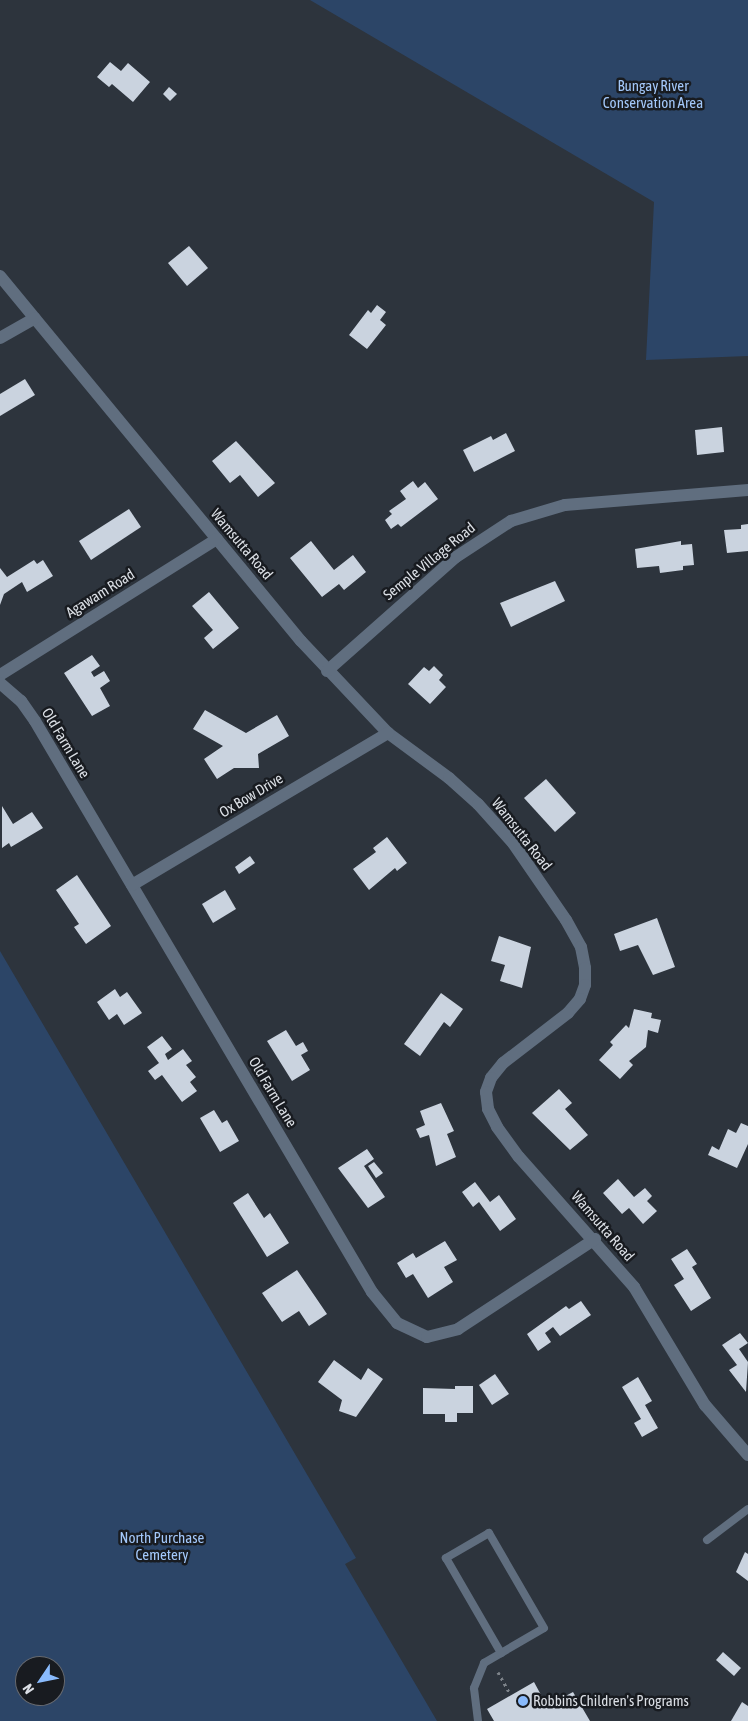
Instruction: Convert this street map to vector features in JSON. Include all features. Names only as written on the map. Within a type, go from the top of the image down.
[{"type":"street","name":"Wamsutta Road","points":[[0,276],[327,670],[388,733],[450,778],[478,804],[513,843],[581,947],[585,985],[580,999],[568,1013],[503,1063],[491,1078],[486,1092],[488,1109],[507,1142],[595,1239],[634,1287],[705,1405],[748,1455]]},
{"type":"street","points":[[0,338],[35,318]]},
{"type":"street","name":"Semple Village Road","points":[[327,670],[456,557],[511,521],[565,505],[748,490]]},
{"type":"street","name":"Agawam Road","points":[[0,675],[217,539]]},
{"type":"street","name":"Old Farm Lane","points":[[0,683],[20,701],[35,721],[372,1292],[398,1323],[427,1337],[458,1329],[595,1239]]},
{"type":"street","name":"Ox Bow Drive","points":[[132,885],[388,733]]},
{"type":"lane","points":[[707,1540],[748,1509]]},
{"type":"lane","points":[[478,1721],[474,1688],[484,1663],[544,1628],[489,1534],[446,1558],[500,1653]]},
{"type":"path","points":[[498,1672],[511,1695]]},
{"type":"green space","name":"Bungay River Conservation Area","points":[[310,0],[748,0],[748,356],[646,360],[654,202]]},
{"type":"green space","name":"North Purchase Cemetery","points":[[0,951],[356,1558],[345,1564],[437,1721],[0,1721]]},
{"type":"building","points":[[110,62],[121,71],[128,63],[150,82],[133,102],[112,84],[109,87],[97,77]]},
{"type":"building","points":[[169,87],[177,94],[170,101],[163,94]]},
{"type":"building","points":[[189,246],[208,268],[187,286],[168,263]]},
{"type":"building","points":[[377,305],[386,312],[380,320],[386,325],[367,349],[349,335],[368,310],[371,313]]},
{"type":"building","points":[[25,379],[35,395],[0,416],[0,394]]},
{"type":"building","points":[[722,427],[724,452],[697,455],[695,430]]},
{"type":"building","points":[[506,433],[515,451],[474,472],[463,450],[491,436],[493,440]]},
{"type":"building","points":[[236,441],[275,483],[258,497],[240,475],[230,483],[212,461]]},
{"type":"building","points":[[413,481],[418,488],[425,482],[438,499],[401,527],[398,524],[391,529],[385,520],[392,514],[389,511],[406,499],[400,491]]},
{"type":"building","points":[[129,509],[141,527],[91,560],[79,541]]},
{"type":"building","points":[[748,524],[748,551],[727,553],[724,530],[741,529],[741,525]]},
{"type":"building","points":[[311,541],[334,570],[353,555],[366,572],[344,590],[339,584],[322,597],[290,558]]},
{"type":"building","points":[[681,541],[681,545],[692,544],[694,565],[683,566],[683,570],[660,573],[659,566],[637,568],[635,549]]},
{"type":"building","points":[[34,560],[37,564],[43,560],[53,576],[27,592],[22,582],[4,594],[0,605],[0,568],[7,577]]},
{"type":"building","points":[[555,581],[565,601],[511,627],[500,603]]},
{"type":"building","points":[[209,592],[239,628],[213,649],[204,638],[213,630],[192,606]]},
{"type":"building","points":[[92,655],[100,666],[91,672],[94,677],[104,671],[110,681],[100,688],[110,706],[92,716],[64,673]]},
{"type":"building","points":[[434,666],[443,675],[439,680],[446,687],[430,704],[408,684],[424,667],[429,671]]},
{"type":"building","points":[[205,710],[246,733],[277,715],[289,736],[258,754],[259,768],[234,768],[217,779],[204,759],[223,746],[193,729]]},
{"type":"building","points":[[546,779],[576,813],[555,832],[524,798]]},
{"type":"building","points":[[2,806],[13,824],[32,812],[43,828],[11,847],[9,843],[2,848]]},
{"type":"building","points":[[387,837],[407,863],[397,871],[395,868],[369,890],[353,869],[376,852],[373,848]]},
{"type":"building","points":[[250,856],[255,863],[239,874],[235,867]]},
{"type":"building","points":[[77,875],[111,926],[86,944],[74,927],[79,924],[56,890]]},
{"type":"building","points":[[225,890],[236,909],[213,923],[202,904]]},
{"type":"building","points":[[657,918],[675,967],[653,975],[638,945],[620,951],[614,934]]},
{"type":"building","points":[[499,936],[531,947],[522,988],[500,981],[505,965],[491,961]]},
{"type":"building","points":[[115,989],[120,997],[127,992],[142,1013],[124,1025],[117,1014],[109,1020],[97,1002]]},
{"type":"building","points":[[441,993],[463,1009],[450,1027],[444,1022],[420,1056],[404,1044]]},
{"type":"building","points":[[634,1009],[652,1013],[651,1018],[661,1020],[658,1033],[648,1030],[646,1047],[629,1061],[633,1065],[620,1079],[599,1060],[613,1045],[610,1042],[626,1025],[629,1028]]},
{"type":"building","points":[[286,1030],[296,1046],[303,1042],[308,1051],[301,1055],[310,1070],[292,1081],[267,1041]]},
{"type":"building","points":[[162,1036],[172,1049],[165,1054],[168,1060],[183,1049],[192,1061],[186,1065],[196,1077],[190,1082],[197,1091],[182,1102],[162,1075],[155,1080],[148,1071],[159,1063],[147,1047]]},
{"type":"building","points":[[559,1089],[572,1103],[565,1109],[588,1135],[570,1150],[532,1113]]},
{"type":"building","points":[[441,1103],[454,1131],[447,1134],[456,1157],[436,1166],[429,1135],[420,1138],[416,1129],[425,1125],[420,1111]]},
{"type":"building","points":[[214,1110],[222,1123],[227,1120],[239,1141],[220,1152],[200,1118]]},
{"type":"building","points":[[741,1123],[748,1126],[748,1144],[737,1168],[708,1155],[712,1146],[719,1150],[728,1129],[736,1133]]},
{"type":"building","points":[[367,1149],[374,1159],[364,1166],[385,1197],[368,1208],[338,1168]]},
{"type":"building","points":[[374,1162],[383,1173],[376,1178],[368,1166]]},
{"type":"building","points":[[618,1179],[634,1197],[645,1188],[652,1196],[647,1201],[657,1211],[643,1224],[629,1208],[622,1214],[603,1193]]},
{"type":"building","points":[[475,1182],[490,1202],[499,1195],[516,1219],[500,1231],[479,1202],[473,1207],[462,1192]]},
{"type":"building","points":[[248,1193],[264,1218],[270,1213],[289,1243],[267,1257],[233,1203]]},
{"type":"building","points":[[445,1241],[457,1260],[444,1267],[453,1282],[428,1298],[413,1274],[406,1278],[397,1263],[413,1253],[416,1258]]},
{"type":"building","points":[[687,1249],[697,1264],[692,1267],[711,1298],[691,1311],[674,1285],[684,1279],[671,1259]]},
{"type":"building","points":[[297,1270],[327,1314],[309,1326],[299,1311],[282,1322],[262,1293]]},
{"type":"building","points":[[581,1301],[591,1315],[560,1336],[553,1327],[545,1333],[551,1342],[538,1351],[527,1334],[566,1306],[569,1309]]},
{"type":"building","points":[[740,1333],[748,1343],[739,1349],[748,1362],[746,1392],[729,1370],[737,1365],[722,1345]]},
{"type":"building","points":[[334,1360],[361,1380],[368,1368],[383,1379],[356,1417],[339,1411],[342,1400],[318,1382]]},
{"type":"building","points":[[495,1374],[509,1394],[492,1405],[479,1385]]},
{"type":"building","points":[[638,1377],[652,1401],[645,1405],[658,1428],[642,1437],[634,1423],[641,1419],[622,1387]]},
{"type":"building","points":[[455,1386],[473,1386],[473,1413],[457,1413],[457,1422],[445,1422],[445,1414],[423,1414],[423,1388],[455,1389]]},
{"type":"building","points":[[745,1552],[748,1554],[748,1581],[736,1572]]},
{"type":"building","points":[[723,1652],[741,1668],[734,1676],[716,1660]]},
{"type":"building","name":"Robbins Children's Programs","points":[[534,1682],[547,1706],[573,1692],[590,1721],[494,1721],[487,1709]]},
{"type":"building","points":[[742,1702],[748,1706],[748,1721],[731,1721]]},
{"type":"place","name":"Robbins Children's Programs","points":[[523,1701]]}]
